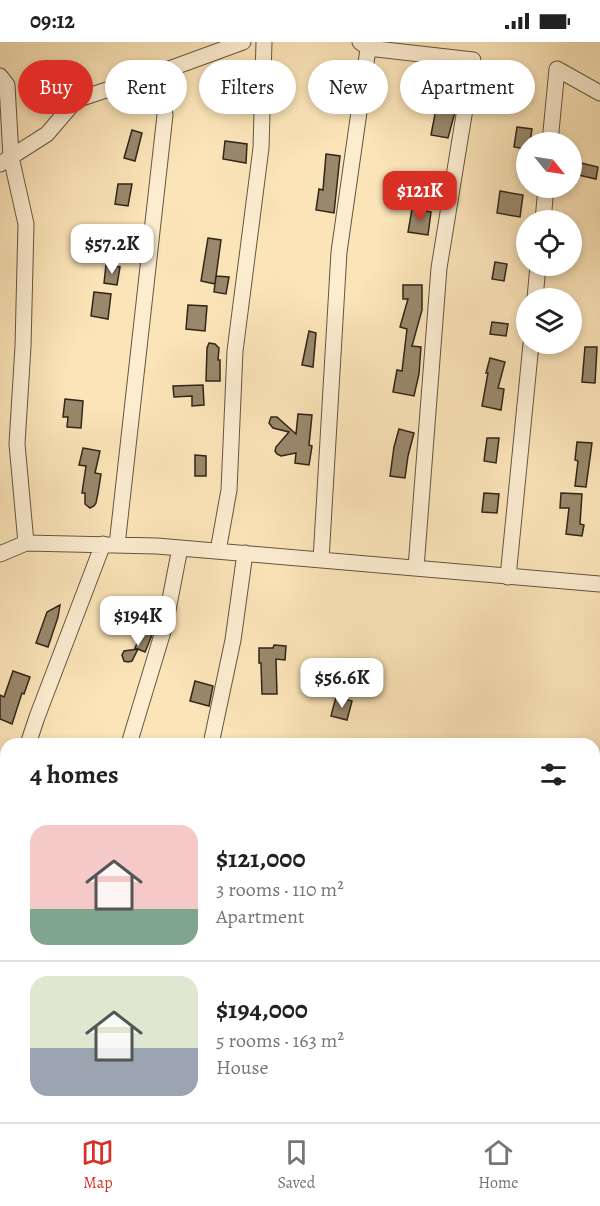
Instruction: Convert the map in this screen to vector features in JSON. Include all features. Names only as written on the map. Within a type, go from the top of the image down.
[{"type":"street","points":[[187,62],[243,42]]},
{"type":"street","points":[[218,551],[229,490],[235,351],[261,148],[264,42]]},
{"type":"street","points":[[321,560],[339,252],[366,44],[473,60],[439,268],[416,568]]},
{"type":"street","points":[[551,132],[557,69],[600,93]]},
{"type":"street","points":[[0,76],[7,84],[6,161],[26,224],[23,346],[17,444],[26,543]]},
{"type":"street","points":[[6,161],[47,134],[76,100],[105,90]]},
{"type":"street","points":[[30,738],[110,544],[165,114]]},
{"type":"street","points":[[508,577],[530,354]]},
{"type":"street","points":[[0,554],[26,543],[110,544],[245,553],[600,584]]},
{"type":"street","points":[[131,738],[165,625],[180,548]]},
{"type":"street","points":[[212,738],[233,640],[245,553]]},
{"type":"building","points":[[435,114],[454,114],[448,138],[431,135]]},
{"type":"building","points":[[517,127],[532,129],[532,132],[516,132]]},
{"type":"building","points":[[132,130],[142,133],[135,161],[124,158]]},
{"type":"building","points":[[225,141],[247,144],[246,163],[223,159]]},
{"type":"building","points":[[326,154],[340,156],[334,213],[316,210],[319,189],[323,190]]},
{"type":"building","points":[[582,163],[598,167],[596,179],[582,176]]},
{"type":"building","points":[[118,184],[132,184],[128,206],[115,204]]},
{"type":"building","points":[[500,191],[516,194],[516,198],[523,198],[521,210],[516,210],[516,216],[497,213]]},
{"type":"building","points":[[412,209],[431,212],[428,235],[408,232]]},
{"type":"building","points":[[208,238],[221,240],[215,284],[201,281]]},
{"type":"building","points":[[495,262],[507,264],[504,281],[492,279]]},
{"type":"building","points":[[106,265],[120,267],[117,285],[104,283]]},
{"type":"building","points":[[216,276],[229,277],[226,294],[214,292]]},
{"type":"building","points":[[403,285],[422,285],[422,310],[412,346],[421,347],[419,374],[414,396],[393,392],[397,370],[402,371],[407,329],[400,327],[408,299],[403,299]]},
{"type":"building","points":[[94,292],[111,294],[108,319],[91,316]]},
{"type":"building","points":[[188,305],[207,306],[205,331],[186,329]]},
{"type":"building","points":[[492,322],[508,324],[506,336],[490,334]]},
{"type":"building","points":[[309,331],[316,333],[313,367],[302,365]]},
{"type":"building","points":[[209,343],[219,348],[220,381],[206,381]]},
{"type":"building","points":[[585,347],[597,347],[595,383],[582,382]]},
{"type":"building","points":[[490,358],[505,362],[498,388],[504,389],[501,410],[482,406]]},
{"type":"building","points":[[203,385],[204,405],[192,406],[192,396],[174,397],[173,386]]},
{"type":"building","points":[[65,399],[83,401],[81,428],[67,427],[68,417],[63,417]]},
{"type":"building","points":[[298,414],[312,415],[309,445],[312,446],[309,465],[295,463],[296,453],[281,456],[275,451],[289,432],[273,428],[269,423],[271,417],[277,417],[296,434]]},
{"type":"building","points":[[399,429],[414,433],[405,478],[390,476]]},
{"type":"building","points":[[487,438],[499,438],[496,463],[484,461]]},
{"type":"building","points":[[577,442],[592,443],[586,487],[575,486],[578,461],[575,460]]},
{"type":"building","points":[[83,448],[100,451],[95,473],[101,474],[98,493],[96,503],[90,508],[85,504],[85,493],[82,493],[86,466],[79,465]]},
{"type":"building","points":[[195,455],[206,456],[206,476],[195,476]]},
{"type":"building","points":[[484,493],[499,494],[497,513],[482,512]]},
{"type":"building","points":[[561,493],[582,494],[580,524],[584,525],[582,536],[566,534],[569,508],[560,508]]},
{"type":"building","points":[[60,605],[48,647],[36,643],[47,612]]},
{"type":"building","points":[[142,631],[152,635],[145,652],[135,648]]},
{"type":"building","points":[[274,645],[286,646],[285,660],[276,659],[277,694],[262,694],[259,648],[273,648]]},
{"type":"building","points":[[138,649],[132,661],[124,661],[122,655],[124,651]]},
{"type":"building","points":[[13,671],[30,677],[12,724],[0,719],[0,695],[4,697]]},
{"type":"building","points":[[195,681],[213,686],[209,706],[190,701]]},
{"type":"building","points":[[336,697],[352,701],[347,720],[331,716]]}]
